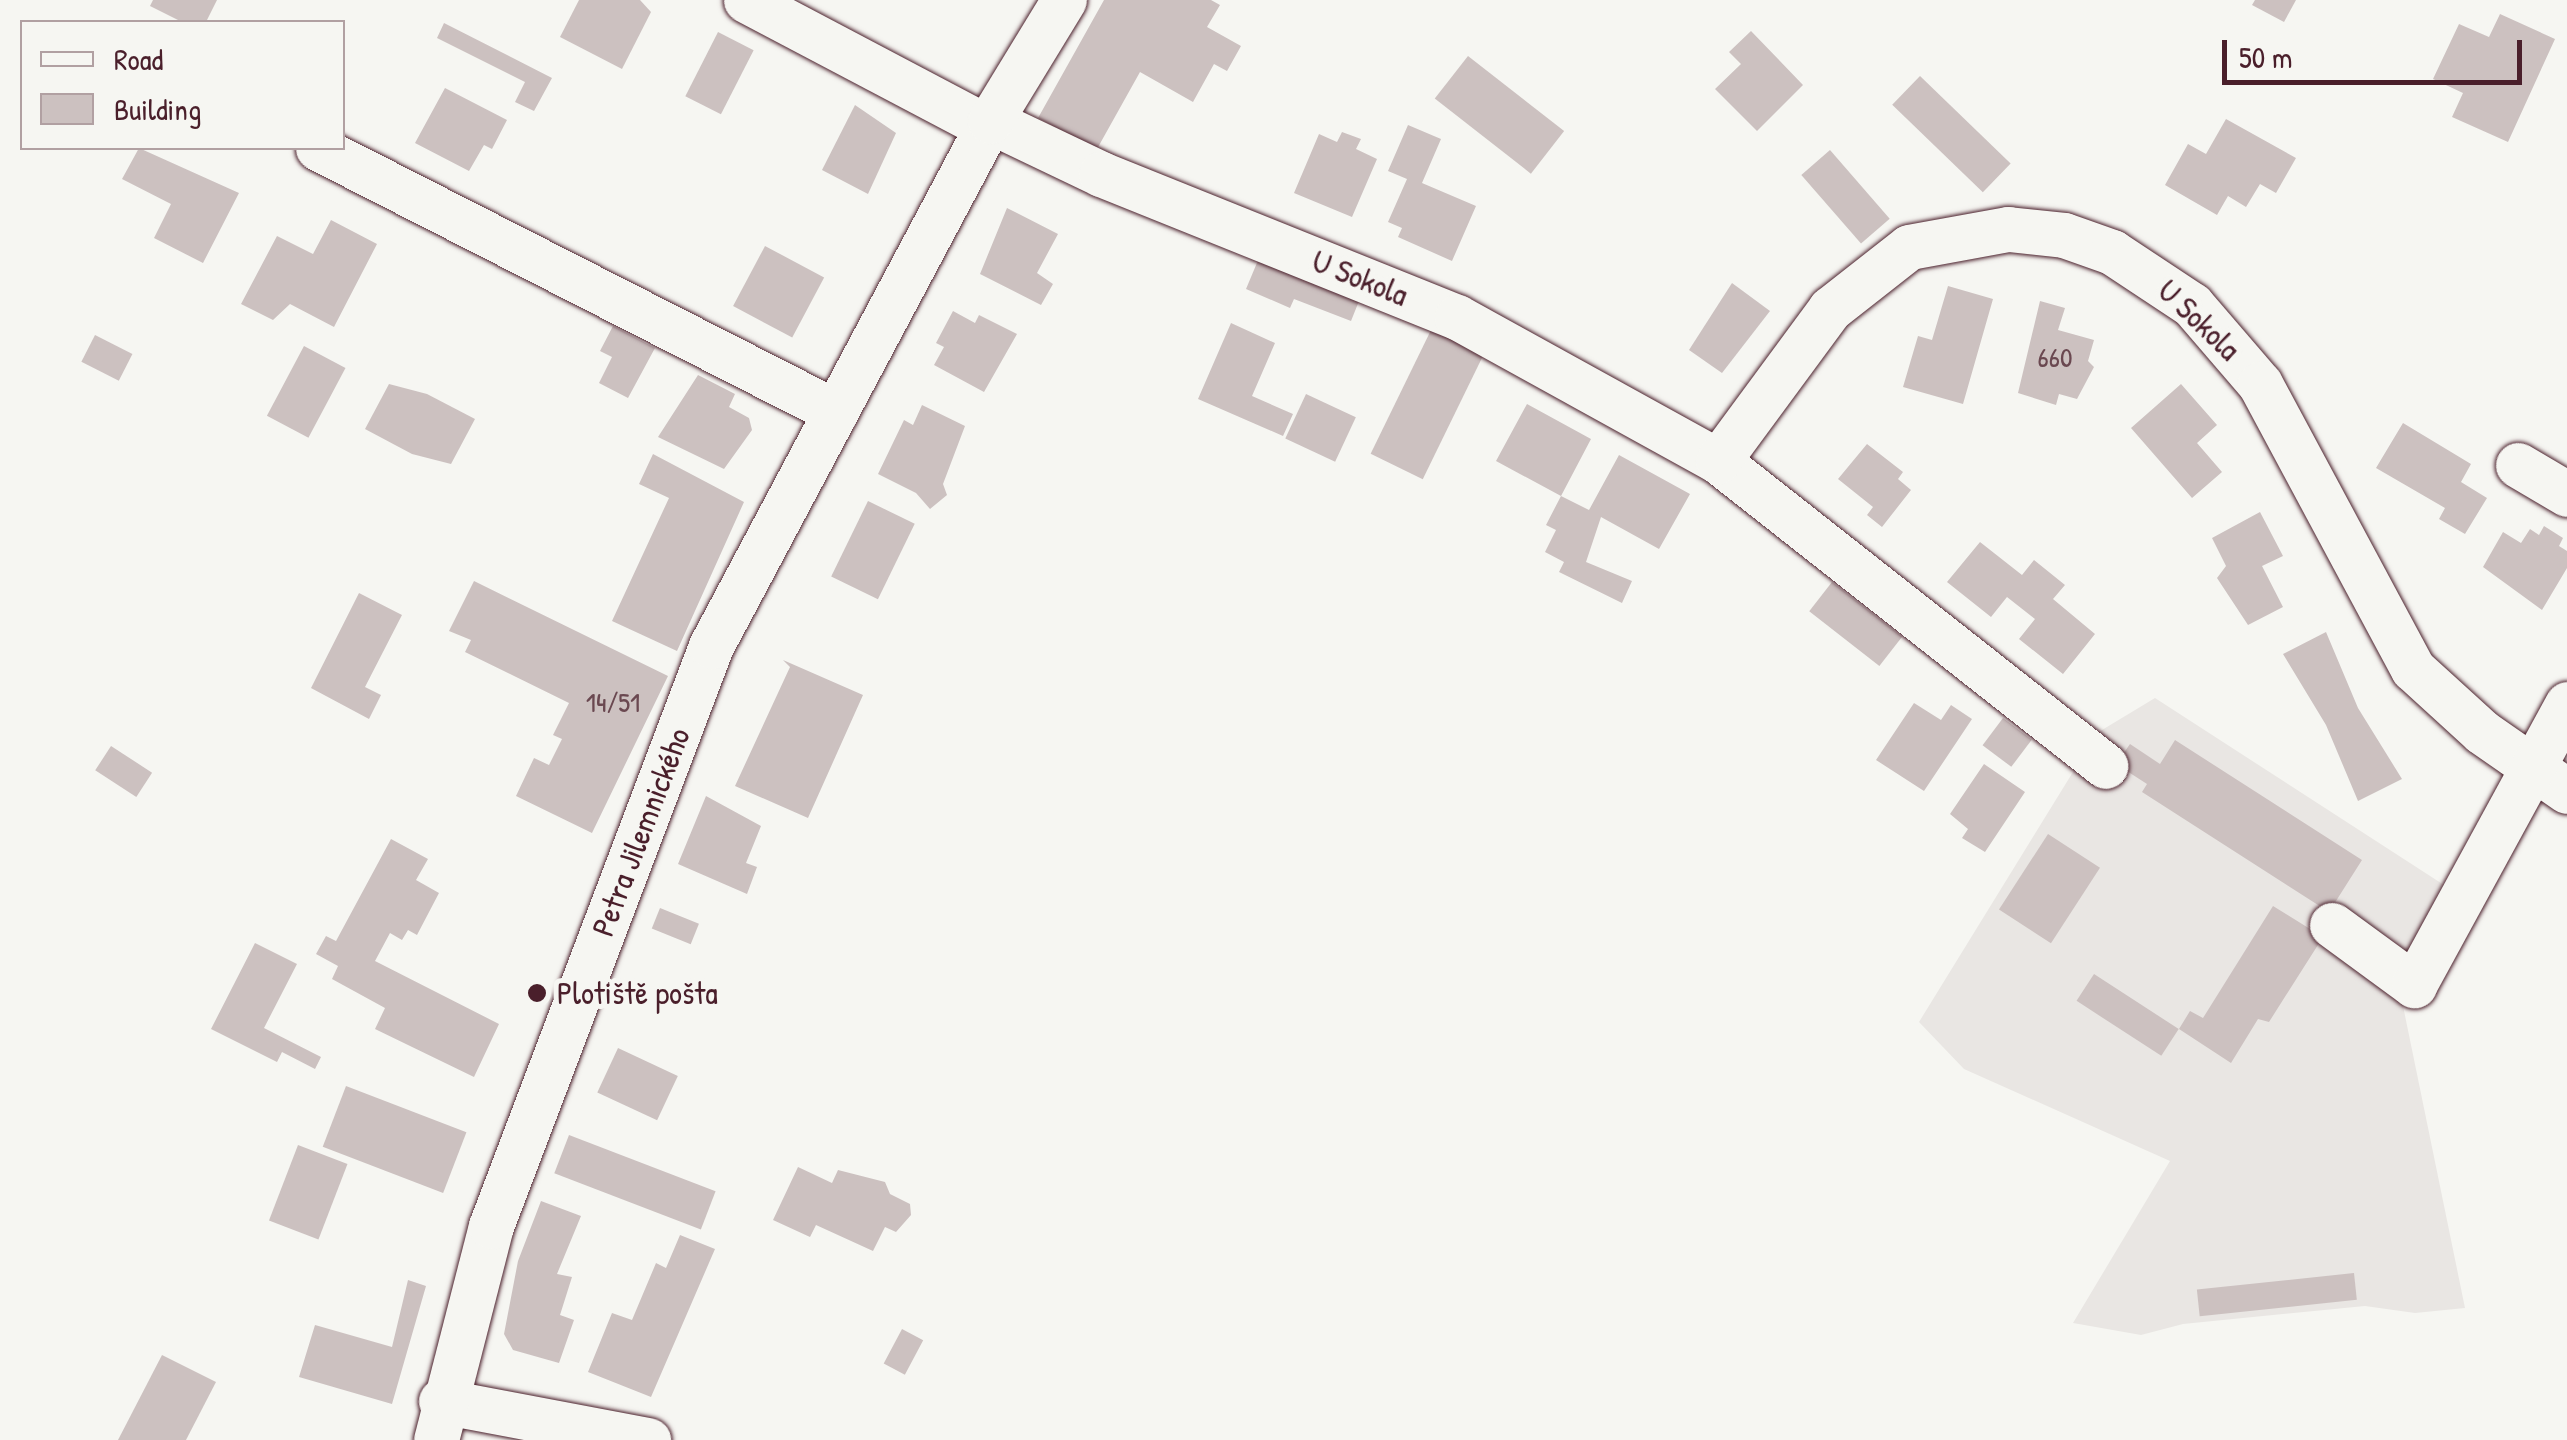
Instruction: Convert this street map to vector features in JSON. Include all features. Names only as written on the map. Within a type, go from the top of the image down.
[{"type":"street","name":"U Sokola","points":[[746,0],[988,124],[1101,174],[1457,318],[1718,461],[2106,766]]},
{"type":"street","name":"Petra Jilemnického","points":[[438,1420],[491,1226],[712,646],[988,124],[1064,0]]},
{"type":"street","points":[[322,150],[836,412]]},
{"type":"street","name":"U Sokola","points":[[1718,461],[1830,309],[1909,248],[2008,229],[2064,235],[2112,252],[2192,305],[2227,340],[2260,384],[2413,670],[2549,779]]},
{"type":"street","points":[[2518,464],[2567,494]]},
{"type":"street","points":[[2332,924],[2414,986],[2549,779],[2567,704]]},
{"type":"street","points":[[438,1420],[648,1440]]},
{"type":"shaded area","points":[[2155,698],[2444,885],[2402,1001],[2465,1308],[2415,1313],[2365,1306],[2183,1324],[2141,1335],[2073,1323],[2170,1161],[1964,1069],[1919,1022],[2097,733]]},
{"type":"building","points":[[153,0],[217,0],[207,20],[178,20],[150,6]]},
{"type":"building","points":[[579,0],[640,0],[651,12],[622,69],[560,37]]},
{"type":"building","points":[[1104,0],[1211,0],[1220,5],[1207,27],[1241,46],[1227,71],[1214,64],[1193,102],[1140,72],[1097,149],[1038,118]]},
{"type":"building","points":[[2255,0],[2296,0],[2284,22],[2252,5]]},
{"type":"building","points":[[2500,14],[2555,39],[2508,142],[2452,117],[2463,93],[2433,79],[2459,24],[2489,37]]},
{"type":"building","points":[[444,23],[552,78],[534,111],[515,102],[525,82],[437,38]]},
{"type":"building","points":[[1751,31],[1803,85],[1757,131],[1715,89],[1741,64],[1729,52]]},
{"type":"building","points":[[718,32],[754,50],[721,114],[685,96]]},
{"type":"building","points":[[1468,56],[1564,131],[1531,174],[1435,99]]},
{"type":"building","points":[[1920,76],[2011,164],[1983,192],[1892,105]]},
{"type":"building","points":[[445,88],[507,120],[492,149],[484,145],[469,171],[415,143]]},
{"type":"building","points":[[855,105],[896,133],[868,194],[822,170]]},
{"type":"building","points":[[2226,119],[2296,158],[2276,193],[2260,184],[2246,207],[2228,196],[2217,215],[2165,185],[2188,144],[2206,154]]},
{"type":"building","points":[[1408,125],[1441,139],[1422,183],[1476,206],[1452,261],[1398,237],[1402,228],[1388,222],[1407,179],[1388,171]]},
{"type":"building","points":[[1342,132],[1361,139],[1356,149],[1377,159],[1352,217],[1294,193],[1319,134],[1337,142]]},
{"type":"building","points":[[138,150],[143,150],[239,193],[203,263],[154,238],[171,204],[122,179]]},
{"type":"building","points":[[1830,150],[1890,219],[1861,244],[1801,175]]},
{"type":"building","points":[[1007,208],[1058,234],[1037,273],[1053,284],[1041,305],[980,274]]},
{"type":"building","points":[[331,220],[377,244],[334,327],[290,304],[273,320],[241,304],[277,236],[313,254]]},
{"type":"building","points":[[765,246],[824,277],[792,337],[733,306]]},
{"type":"building","points":[[1259,258],[1359,301],[1351,321],[1294,299],[1290,308],[1246,289]]},
{"type":"building","points":[[1732,283],[1770,311],[1722,373],[1689,350]]},
{"type":"building","points":[[1948,286],[1993,299],[1963,404],[1903,387],[1918,336],[1932,340]]},
{"type":"building","points":[[2040,301],[2065,308],[2058,330],[2094,340],[2088,361],[2094,367],[2077,399],[2059,394],[2056,405],[2018,393]]},
{"type":"building","points":[[953,311],[975,323],[979,315],[1017,334],[984,392],[934,365],[944,347],[936,343]]},
{"type":"building","points":[[1231,323],[1275,343],[1252,396],[1293,414],[1283,436],[1198,399]]},
{"type":"building","points":[[613,326],[655,348],[628,398],[599,383],[612,357],[600,351]]},
{"type":"building","points":[[1432,328],[1484,353],[1423,479],[1371,454]]},
{"type":"building","points":[[95,335],[132,354],[119,381],[81,362]]},
{"type":"building","points":[[304,346],[345,368],[308,438],[267,416]]},
{"type":"building","points":[[698,375],[735,394],[729,407],[749,418],[752,430],[724,469],[658,437]]},
{"type":"building","points":[[389,384],[427,394],[475,419],[451,464],[412,454],[365,429]]},
{"type":"building","points":[[2181,384],[2217,425],[2197,443],[2222,472],[2192,498],[2131,428]]},
{"type":"building","points":[[1306,394],[1356,417],[1335,462],[1285,438]]},
{"type":"building","points":[[1527,404],[1591,439],[1561,496],[1496,461]]},
{"type":"building","points":[[922,405],[965,426],[943,484],[947,495],[930,509],[916,493],[878,474],[904,420],[913,425]]},
{"type":"building","points":[[2403,423],[2471,464],[2461,482],[2487,498],[2465,534],[2439,519],[2445,508],[2376,468]]},
{"type":"building","points":[[1867,444],[1903,472],[1898,479],[1911,490],[1882,527],[1867,515],[1873,507],[1838,479]]},
{"type":"building","points":[[653,454],[744,502],[677,651],[612,621],[669,498],[639,484]]},
{"type":"building","points":[[1619,455],[1690,494],[1659,549],[1601,517],[1586,562],[1632,581],[1622,603],[1559,572],[1564,562],[1545,552],[1556,530],[1546,525],[1561,496],[1589,510]]},
{"type":"building","points":[[868,501],[915,524],[878,599],[831,576]]},
{"type":"building","points":[[2260,512],[2283,556],[2262,566],[2283,607],[2248,625],[2217,578],[2226,566],[2212,538]]},
{"type":"building","points":[[2544,526],[2563,538],[2559,546],[2567,551],[2567,568],[2542,610],[2483,567],[2503,532],[2521,543],[2530,529],[2539,535]]},
{"type":"building","points":[[1980,542],[2022,575],[2034,560],[2065,585],[2053,599],[2095,634],[2063,674],[2019,639],[2035,619],[2007,597],[1991,617],[1947,582]]},
{"type":"building","points":[[474,581],[668,676],[592,833],[516,796],[534,758],[549,765],[562,739],[553,735],[569,703],[465,652],[471,640],[449,631]]},
{"type":"building","points":[[1832,582],[1902,637],[1879,666],[1809,611]]},
{"type":"building","points":[[359,593],[402,615],[365,687],[381,695],[369,719],[311,688]]},
{"type":"building","points":[[2326,632],[2358,708],[2402,779],[2358,801],[2326,725],[2283,654]]},
{"type":"building","points":[[783,660],[863,695],[808,818],[735,786],[790,667]]},
{"type":"building","points":[[1914,703],[1941,720],[1951,705],[1972,719],[1924,791],[1876,760]]},
{"type":"building","points":[[2003,718],[2032,740],[2011,767],[1983,745]]},
{"type":"building","points":[[2175,740],[2362,860],[2329,912],[2142,792],[2147,784],[2116,764],[2130,744],[2160,764]]},
{"type":"building","points":[[111,746],[152,773],[136,797],[95,770]]},
{"type":"building","points":[[1984,764],[2025,792],[1985,852],[1962,838],[1968,829],[1950,814]]},
{"type":"building","points":[[706,796],[761,826],[746,863],[757,867],[747,894],[678,864]]},
{"type":"building","points":[[2048,834],[2100,868],[2051,943],[1999,909]]},
{"type":"building","points":[[391,839],[428,859],[416,880],[439,893],[417,935],[408,930],[402,940],[390,933],[375,961],[499,1024],[474,1077],[375,1029],[385,1008],[332,979],[338,966],[316,954],[326,936],[336,941]]},
{"type":"building","points":[[2273,906],[2323,937],[2269,1022],[2258,1019],[2231,1063],[2179,1029],[2190,1011],[2203,1018]]},
{"type":"building","points":[[660,908],[699,924],[691,944],[652,928]]},
{"type":"building","points":[[255,943],[297,964],[264,1028],[321,1057],[315,1069],[282,1052],[277,1062],[211,1029]]},
{"type":"building","points":[[2094,974],[2179,1029],[2161,1056],[2077,1001]]},
{"type":"building","points":[[618,1048],[678,1076],[657,1120],[597,1092]]},
{"type":"building","points":[[346,1086],[466,1132],[443,1193],[323,1147]]},
{"type":"building","points":[[569,1135],[716,1191],[701,1230],[554,1173]]},
{"type":"building","points":[[298,1145],[347,1164],[318,1240],[269,1221]]},
{"type":"building","points":[[798,1167],[832,1183],[838,1170],[885,1182],[890,1194],[910,1204],[911,1215],[896,1232],[885,1227],[873,1251],[816,1225],[810,1237],[773,1220]]},
{"type":"building","points":[[541,1201],[581,1216],[557,1274],[572,1277],[560,1315],[574,1320],[559,1363],[513,1350],[504,1334],[518,1261]]},
{"type":"building","points":[[680,1235],[715,1249],[651,1397],[588,1372],[612,1313],[632,1320],[656,1263],[666,1268]]},
{"type":"building","points":[[2354,1273],[2357,1300],[2200,1316],[2197,1290]]},
{"type":"building","points":[[408,1280],[426,1286],[392,1404],[299,1377],[315,1325],[392,1347]]},
{"type":"building","points":[[902,1329],[923,1340],[905,1375],[884,1363]]},
{"type":"building","points":[[162,1355],[216,1382],[186,1440],[118,1440]]},
{"type":"place","name":"Plotiště pošta","points":[[537,993]]}]
